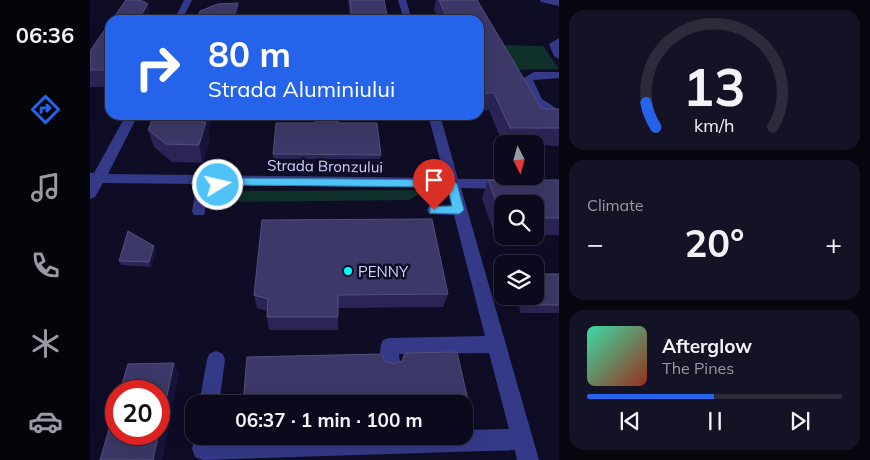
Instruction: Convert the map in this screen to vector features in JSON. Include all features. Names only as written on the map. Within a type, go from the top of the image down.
[{"type":"street","points":[[180,15],[188,0]]},
{"type":"street","points":[[402,0],[406,15]]},
{"type":"street","points":[[544,0],[559,3]]},
{"type":"street","points":[[559,41],[554,44],[554,48],[559,56]]},
{"type":"street","points":[[559,75],[534,75],[528,79],[541,105],[546,110],[559,114]]},
{"type":"street","points":[[90,194],[95,178],[129,120]]},
{"type":"street","points":[[435,120],[528,460]]},
{"type":"street","name":"Strada Bronzului","points":[[95,178],[494,184]]},
{"type":"street","points":[[199,211],[203,189],[233,181]]},
{"type":"street","points":[[434,210],[459,210]]},
{"type":"street","points":[[391,363],[389,346],[496,344]]},
{"type":"street","points":[[210,395],[216,360]]},
{"type":"street","points":[[473,441],[522,439]]},
{"type":"street","points":[[203,445],[203,449],[331,445]]},
{"type":"green space","points":[[493,45],[543,46],[559,69],[507,70]]},
{"type":"green space","points":[[426,190],[409,200],[229,202],[230,191]]},
{"type":"building","points":[[126,0],[141,0],[148,4],[141,15],[116,15]]},
{"type":"building","points":[[350,0],[384,0],[387,15],[352,15]]},
{"type":"building","points":[[439,0],[477,0],[542,109],[559,109],[559,128],[510,128],[494,93],[484,93],[484,15],[446,15]]},
{"type":"building","points":[[238,3],[234,15],[198,15],[200,11],[218,4]]},
{"type":"building","points":[[105,29],[105,70],[90,70],[90,51]]},
{"type":"building","points":[[152,120],[203,120],[202,122],[206,122],[199,145],[166,144],[148,130]]},
{"type":"building","points":[[316,120],[338,120],[338,123],[377,123],[381,155],[273,154],[276,123],[315,123]]},
{"type":"building","points":[[488,180],[494,180],[494,185],[544,185],[544,180],[559,180],[559,218],[544,218],[544,195],[494,196]]},
{"type":"building","name":"PENNY","points":[[432,219],[448,294],[338,295],[338,317],[267,317],[268,299],[254,295],[262,220]]},
{"type":"building","points":[[128,231],[154,246],[149,262],[119,261]]},
{"type":"building","points":[[544,274],[559,274],[559,305],[544,305]]},
{"type":"building","points":[[457,352],[467,395],[244,395],[247,357],[382,354],[385,361],[394,364],[402,361],[405,353]]},
{"type":"building","points":[[174,363],[170,381],[123,380],[128,364]]},
{"type":"building","points":[[105,443],[105,445],[156,445],[153,460],[100,460]]},
{"type":"place","name":"PENNY","points":[[348,271]]},
{"type":"route","points":[[218,185],[233,181],[452,184],[459,210],[434,210]]}]
